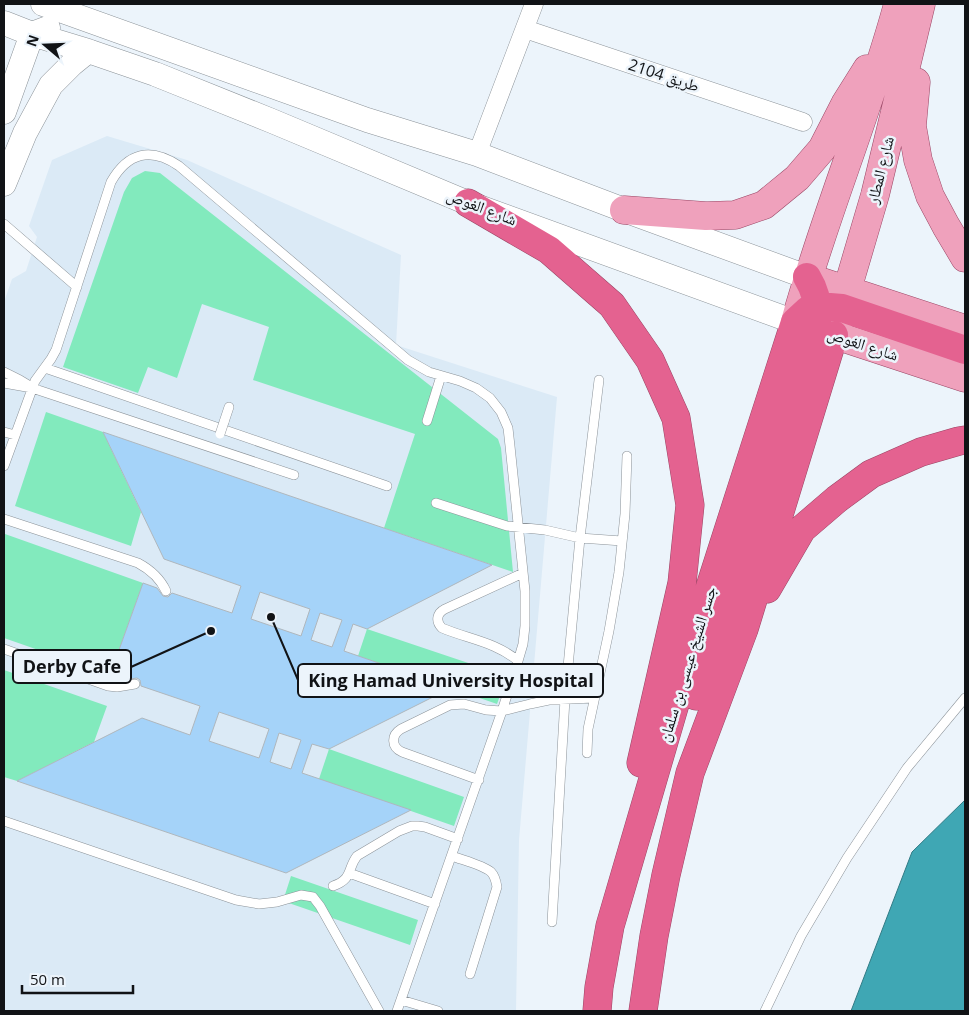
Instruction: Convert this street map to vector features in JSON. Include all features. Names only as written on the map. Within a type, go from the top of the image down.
[{"type":"highway","points":[[468,203],[549,250],[612,305],[650,360],[676,418],[690,505],[682,582],[646,734],[627,829],[627,868]]},
{"type":"highway","points":[[642,1011],[666,875],[690,773],[744,629],[825,315],[813,286],[807,277]]},
{"type":"highway","points":[[825,315],[965,350]]},
{"type":"highway","points":[[690,773],[684,747],[687,725],[825,315]]},
{"type":"highway","name":"جسر الشيخ عيسى بن سلمان","points":[[597,1011],[599,988],[610,926],[701,615],[825,315]]},
{"type":"highway","points":[[744,629],[802,529],[837,499],[871,474],[921,452],[965,440]]},
{"type":"main road","points":[[43,4],[367,120],[477,154],[807,277]]},
{"type":"main road","name":"شارع المطار","points":[[807,277],[887,44],[898,4]]},
{"type":"main road","points":[[922,4],[912,126],[916,151],[930,196],[965,258]]},
{"type":"main road","name":"شارع المطار","points":[[825,315],[875,195],[922,4]]},
{"type":"main road","name":"شارع الغوص","points":[[4,23],[155,74],[468,203],[825,315],[965,378]]},
{"type":"main road","points":[[4,112],[32,34],[57,26],[65,27],[335,116],[367,120]]},
{"type":"main road","points":[[624,210],[706,216],[734,215],[764,205],[798,178],[822,149],[863,74],[887,44]]},
{"type":"main road","points":[[4,184],[25,133],[51,85],[88,51]]},
{"type":"main road","name":"شارع الغوص","points":[[825,315],[965,329]]},
{"type":"street","points":[[477,154],[534,4]]},
{"type":"street","name":"طريق 2104","points":[[525,29],[803,122]]},
{"type":"lane","points":[[4,466],[35,381],[56,350],[111,182],[118,170],[128,161],[141,155],[155,155],[168,159],[179,166],[408,360],[429,372],[476,388],[490,398],[501,412],[508,428],[525,591],[523,644],[502,711],[397,1011]]},
{"type":"lane","points":[[4,224],[77,287]]},
{"type":"lane","points":[[45,368],[387,486]]},
{"type":"lane","points":[[4,372],[32,388]]},
{"type":"lane","points":[[427,421],[441,376]]},
{"type":"lane","points":[[552,922],[566,699],[580,538],[599,380]]},
{"type":"lane","points":[[4,383],[32,388],[294,475]]},
{"type":"lane","points":[[215,448],[229,407]]},
{"type":"lane","points":[[4,432],[15,436]]},
{"type":"lane","points":[[587,753],[588,729],[614,602],[625,514],[627,456]]},
{"type":"lane","points":[[436,503],[507,526],[545,530],[580,538],[622,541]]},
{"type":"lane","points":[[4,519],[147,567],[162,582],[166,591]]},
{"type":"lane","points":[[518,661],[497,646],[442,628],[437,620],[438,615],[445,608],[523,573]]},
{"type":"lane","points":[[4,649],[108,686],[117,687],[135,684]]},
{"type":"lane","points":[[478,780],[397,750],[394,746],[394,736],[401,729],[450,705],[464,704],[486,710],[502,711],[530,704],[566,699],[594,698]]},
{"type":"lane","points":[[765,1011],[801,936],[848,858],[907,768],[965,698]]},
{"type":"lane","points":[[4,821],[236,900],[259,904],[277,902],[301,895],[313,897],[320,906],[379,1011]]},
{"type":"lane","points":[[333,886],[344,881],[350,873],[352,864],[357,856],[405,828],[418,826],[458,839]]},
{"type":"lane","points":[[452,856],[485,868],[496,879],[497,887],[470,974]]},
{"type":"lane","points":[[350,873],[435,904]]},
{"type":"lane","points":[[401,1000],[438,1011]]},
{"type":"shaded area","points":[[107,136],[187,160],[401,255],[396,345],[557,397],[519,840],[516,1011],[4,1011],[4,302],[12,279],[26,271],[37,237],[29,226],[52,160]]},
{"type":"green space","points":[[145,171],[160,173],[498,439],[501,448],[513,572],[384,528],[415,434],[253,380],[269,327],[202,304],[177,378],[148,367],[138,393],[63,367],[124,192],[132,178]]},
{"type":"green space","points":[[46,412],[103,432],[141,512],[131,546],[15,506]]},
{"type":"green space","points":[[5,534],[143,583],[110,675],[4,638]]},
{"type":"green space","points":[[367,629],[507,676],[497,704],[358,656]]},
{"type":"green space","points":[[4,670],[107,706],[94,742],[17,781],[4,777]]},
{"type":"green space","points":[[329,749],[464,797],[454,826],[319,779]]},
{"type":"green space","points":[[291,876],[418,920],[410,945],[283,901]]},
{"type":"water","points":[[965,800],[965,1011],[851,1011],[912,852]]},
{"type":"building","points":[[103,432],[492,565],[367,629],[353,624],[344,651],[451,688],[329,749],[312,744],[302,773],[411,810],[286,873],[17,781],[142,718],[190,735],[200,706],[141,686],[140,680],[137,678],[123,680],[110,675],[143,583],[157,588],[163,596],[168,597],[172,593],[232,613],[241,586],[164,559]],"holes":[[[260,592],[310,609],[301,636],[251,619]],[[320,613],[342,620],[332,647],[311,640]],[[219,712],[269,729],[259,758],[209,741]],[[279,733],[301,740],[291,769],[270,762]]]},
{"type":"place","name":"King Hamad University Hospital","points":[[271,617]]},
{"type":"place","name":"Derby Cafe","points":[[211,631]]}]
